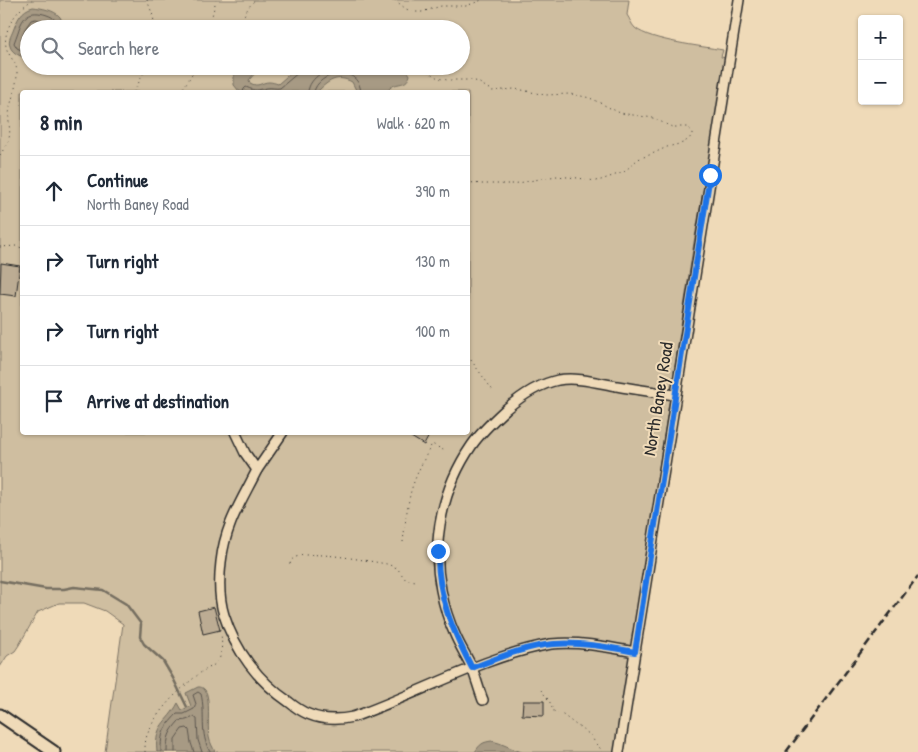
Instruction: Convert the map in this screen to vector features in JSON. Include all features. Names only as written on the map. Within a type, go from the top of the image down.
[{"type":"main road","points":[[0,715],[54,752]]},
{"type":"street","name":"North Baney Road","points":[[619,752],[739,0]]},
{"type":"street","points":[[482,700],[472,668],[457,640],[449,619],[441,588],[438,564],[440,525],[446,501],[460,466],[473,444],[499,415],[515,402],[540,387],[558,380],[578,380],[675,396]]},
{"type":"street","points":[[236,435],[256,470]]},
{"type":"street","points":[[282,435],[256,470],[232,516],[223,545],[220,563],[220,596],[224,615],[241,653],[255,671],[281,696],[308,714],[317,717],[345,719],[363,714],[515,652],[552,644],[596,646],[635,652]]},
{"type":"path","points":[[0,156],[10,136],[9,113],[17,76],[15,63],[8,52],[6,36],[14,17],[32,0]]},
{"type":"path","points":[[147,0],[154,20]]},
{"type":"path","points":[[211,20],[216,0]]},
{"type":"path","points":[[242,20],[245,12],[255,0]]},
{"type":"path","points":[[395,0],[406,9],[414,12],[422,12],[441,6],[466,6],[482,0]]},
{"type":"path","points":[[135,90],[142,75]]},
{"type":"path","points":[[182,90],[191,75]]},
{"type":"path","points":[[433,75],[447,80],[472,80],[492,91],[514,89],[545,95],[570,94],[581,96],[590,98],[620,113],[653,118],[672,126],[686,127],[692,131],[689,139],[683,143],[667,147],[638,159],[624,172],[602,180],[595,181],[556,176],[513,184],[470,182]]},
{"type":"path","points":[[0,247],[20,248]]},
{"type":"path","points":[[470,359],[494,392]]},
{"type":"path","points":[[403,542],[411,491],[415,478],[432,444],[445,451]]},
{"type":"path","points":[[290,564],[294,558],[303,555],[319,554],[393,566],[401,572],[406,580],[416,581]]},
{"type":"path","points":[[145,752],[147,733],[166,705],[220,658],[222,640],[220,630]]},
{"type":"path","points":[[541,690],[546,699],[551,703],[552,710],[563,715],[589,734],[602,752]]},
{"type":"shaded area","points":[[0,0],[629,0],[627,15],[635,28],[642,33],[677,42],[723,50],[721,57],[727,58],[694,242],[615,752],[105,752],[123,624],[105,611],[84,603],[59,603],[38,612],[15,651],[7,656],[0,667]]},
{"type":"water","points":[[29,8],[48,10],[58,15],[61,20],[20,20],[20,55],[11,49],[9,42],[20,16]]},
{"type":"water","points":[[234,75],[253,75],[249,80],[250,83],[258,85],[266,82],[278,84],[288,75],[410,75],[406,82],[393,86],[388,90],[356,90],[352,82],[342,79],[333,80],[319,90],[238,90],[234,85]]},
{"type":"water","points":[[198,687],[203,688],[207,694],[209,737],[215,752],[157,752],[157,735],[162,724],[178,703],[182,710],[191,706],[186,693]]},
{"type":"water","points":[[492,741],[522,752],[475,752],[482,744]]},
{"type":"building","points":[[1,263],[20,266],[16,296],[0,294]]},
{"type":"building","points":[[408,435],[429,435],[424,445]]},
{"type":"building","points":[[214,607],[220,630],[203,634],[198,611]]},
{"type":"building","points":[[523,701],[544,701],[544,716],[522,715]]},
{"type":"waterway","points":[[0,581],[46,589],[74,587],[103,590],[126,604],[141,624],[140,637],[144,644],[163,661],[187,707]]},
{"type":"railway","points":[[786,752],[918,576]]},
{"type":"route","points":[[438,551],[439,576],[444,602],[453,631],[472,668],[515,652],[552,644],[596,646],[635,652],[710,175]]}]
